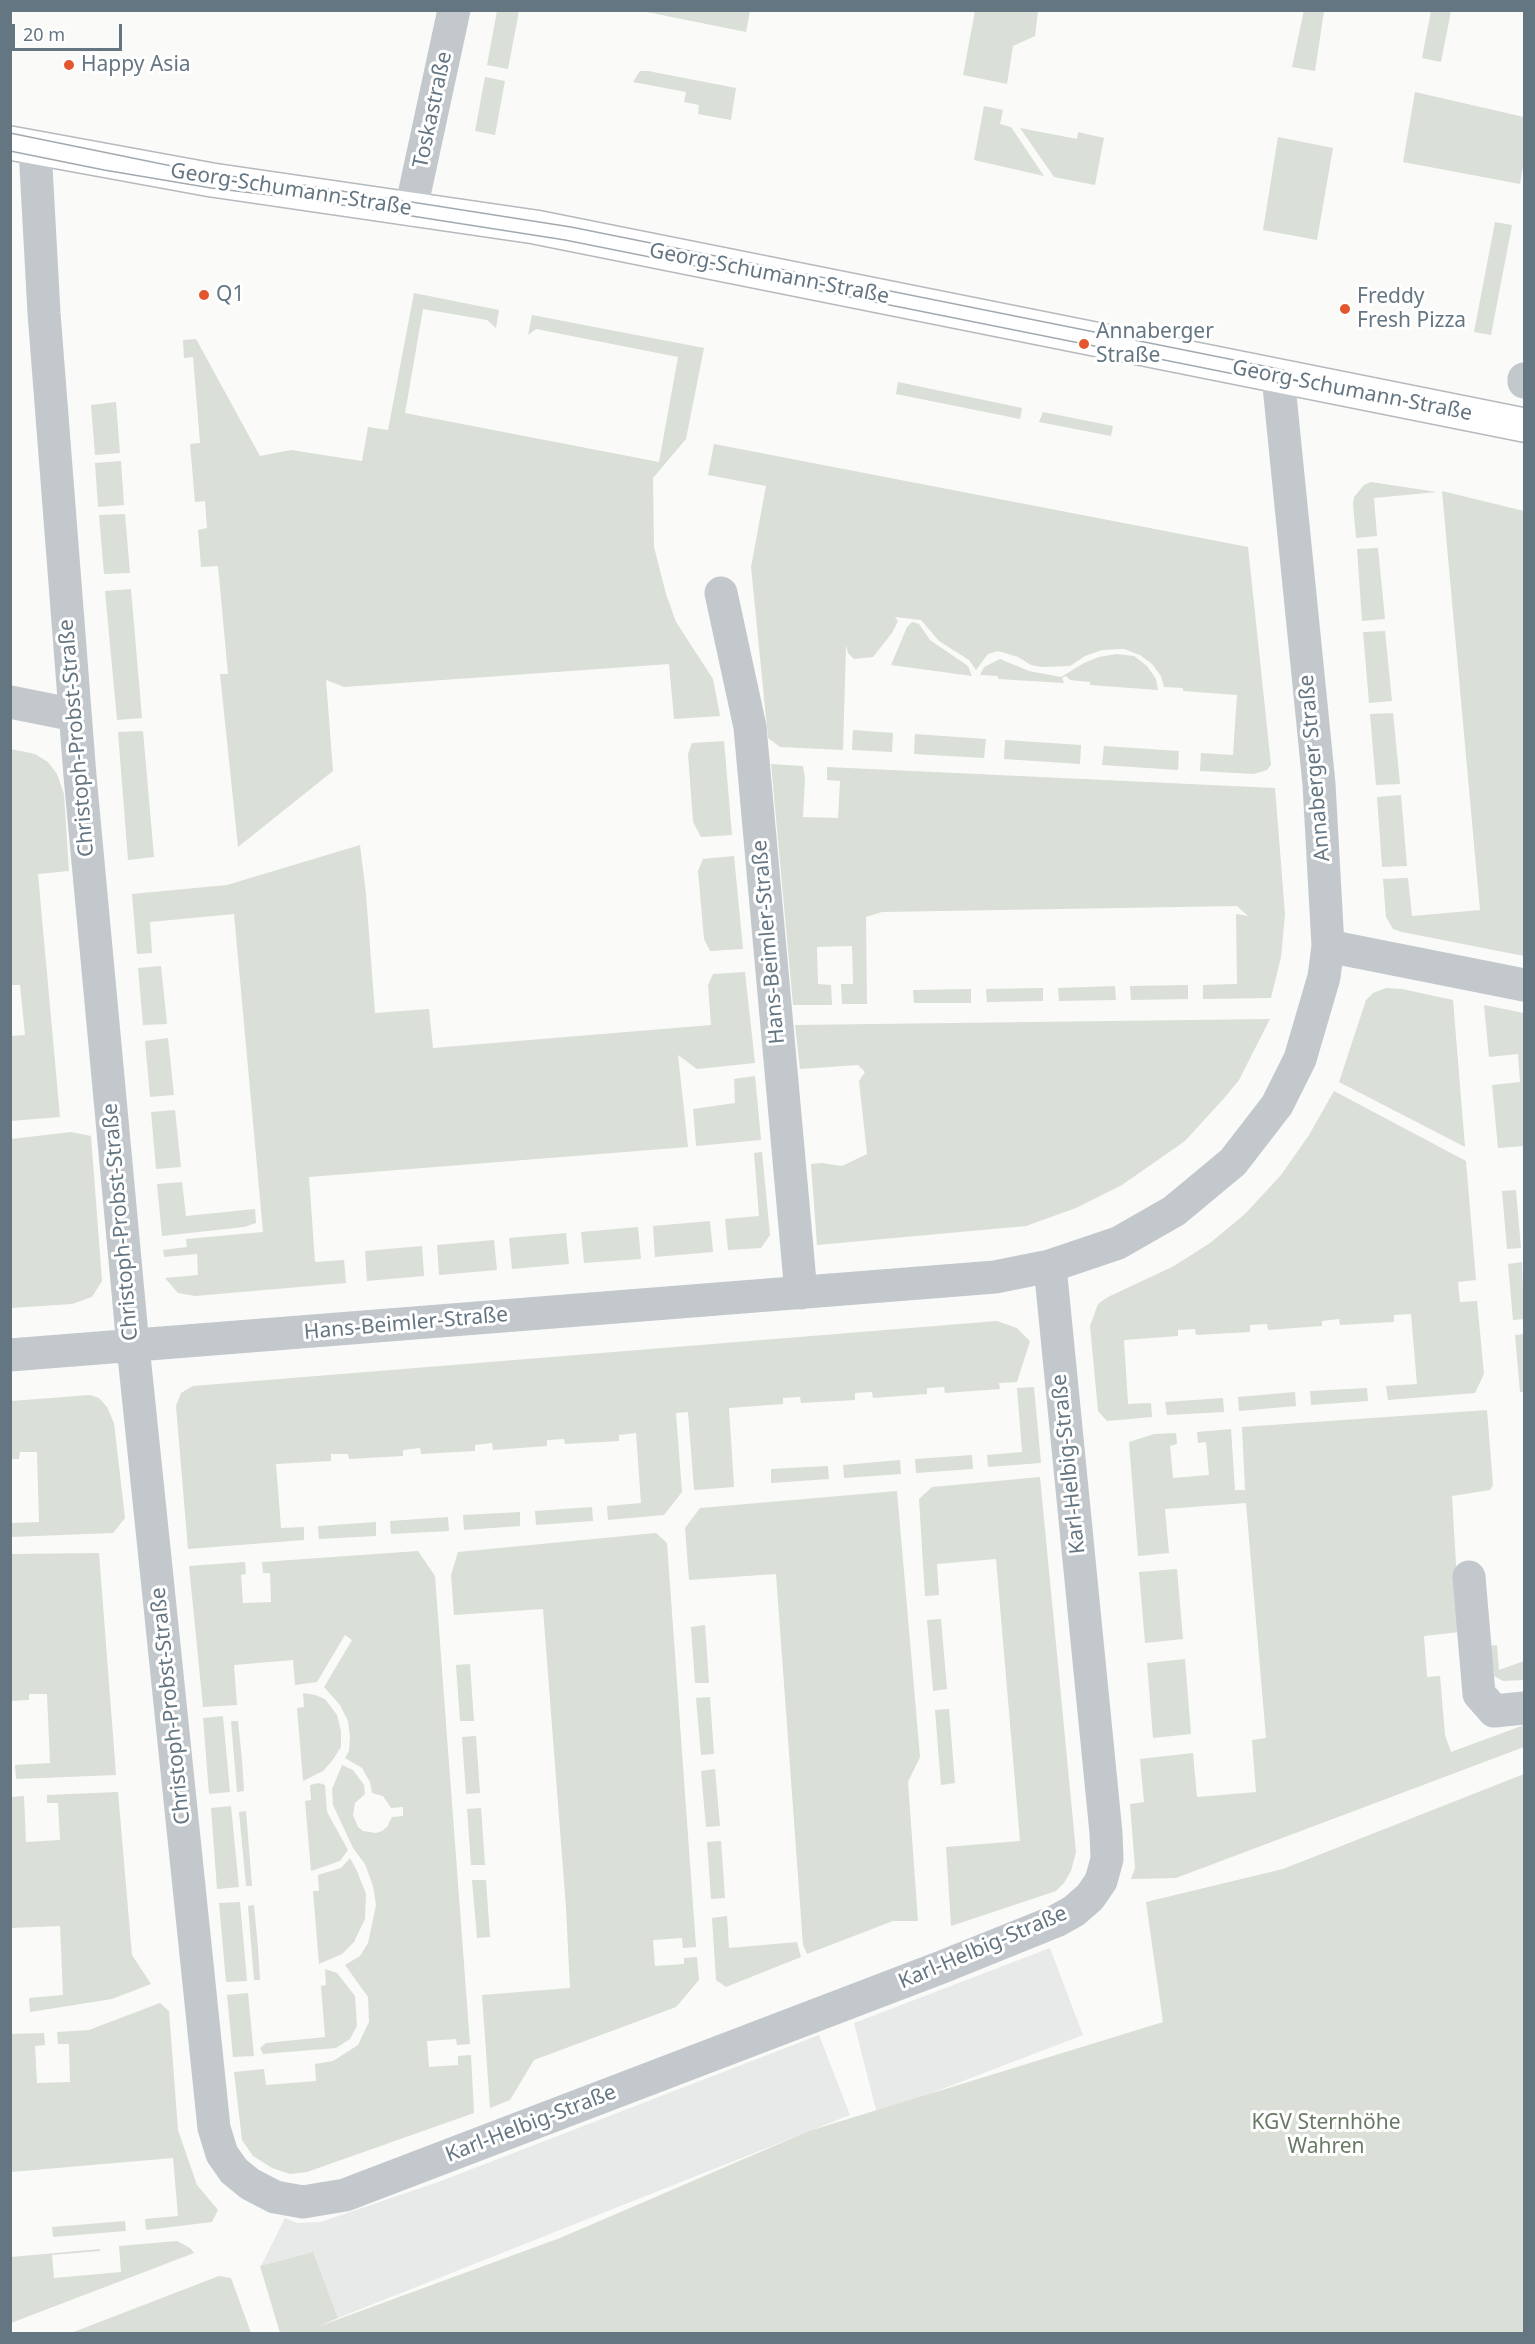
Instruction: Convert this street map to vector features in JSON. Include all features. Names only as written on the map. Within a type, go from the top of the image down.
[{"type":"main road","name":"Georg-Schumann-Straße","points":[[23,145],[212,180],[535,227],[1524,425]]},
{"type":"street","name":"Toskastraße","points":[[411,209],[454,10]]},
{"type":"street","name":"Christoph-Probst-Straße","points":[[23,145],[44,313],[75,715],[133,1346],[214,2128],[222,2154],[234,2171],[258,2189],[275,2197],[303,2202],[345,2195]]},
{"type":"street","name":"Annaberger Straße","points":[[1278,376],[1318,784],[1328,946]]},
{"type":"street","name":"Hans-Beimler-Straße","points":[[721,593],[750,727],[801,1293]]},
{"type":"street","points":[[10,702],[75,715]]},
{"type":"street","points":[[1328,946],[1524,985]]},
{"type":"street","name":"Hans-Beimler-Straße","points":[[10,1355],[994,1277],[1050,1266],[1118,1243],[1174,1211],[1233,1162],[1277,1105],[1300,1059],[1324,978],[1328,946]]},
{"type":"street","name":"Karl-Helbig-Straße","points":[[345,2195],[942,1967],[1056,1921],[1074,1911],[1090,1897],[1101,1881],[1107,1859],[1106,1833],[1050,1266]]},
{"type":"street","points":[[1469,1576],[1479,1694],[1494,1711],[1524,1708]]},
{"type":"shaded area","points":[[1050,1948],[1083,2035],[877,2114],[854,2023]]},
{"type":"shaded area","points":[[819,2035],[850,2115],[338,2318],[313,2252],[261,2266],[285,2218],[297,2223],[321,2222],[441,2181]]},
{"type":"green space","points":[[750,10],[746,32],[642,11]]},
{"type":"green space","points":[[1304,10],[1324,11],[1315,71],[1292,67]]},
{"type":"green space","points":[[497,11],[519,11],[508,69],[487,65]]},
{"type":"green space","points":[[975,11],[1038,11],[1035,36],[1013,46],[1007,84],[963,75]]},
{"type":"green space","points":[[1431,11],[1451,11],[1441,62],[1422,58]]},
{"type":"green space","points":[[640,71],[736,88],[731,120],[698,114],[699,105],[684,102],[686,92],[633,82]]},
{"type":"green space","points":[[485,77],[505,81],[495,135],[475,131]]},
{"type":"green space","points":[[1415,92],[1524,117],[1524,160],[1520,184],[1403,162]]},
{"type":"green space","points":[[984,106],[1003,110],[1000,124],[1011,127],[1044,176],[974,160]]},
{"type":"green space","points":[[1020,128],[1077,139],[1078,132],[1104,138],[1095,185],[1054,177]]},
{"type":"green space","points":[[1278,137],[1333,148],[1317,240],[1263,230]]},
{"type":"green space","points":[[1495,222],[1512,225],[1491,335],[1474,332]]},
{"type":"green space","points":[[414,293],[499,310],[496,328],[487,320],[423,309],[405,413],[659,462],[678,357],[536,329],[528,335],[532,315],[704,348],[686,439],[653,478],[654,547],[676,622],[713,679],[720,716],[674,719],[669,664],[344,687],[326,680],[333,771],[238,847],[220,674],[228,674],[218,566],[201,567],[198,530],[207,528],[205,501],[195,502],[190,444],[200,443],[193,357],[184,358],[183,340],[196,339],[260,456],[291,450],[362,461],[368,427],[388,430]]},
{"type":"green space","points":[[898,382],[1022,408],[1020,419],[896,394]]},
{"type":"green space","points":[[116,402],[120,453],[95,455],[91,405]]},
{"type":"green space","points":[[1043,412],[1113,426],[1111,436],[1039,422]]},
{"type":"green space","points":[[714,444],[1248,547],[1271,765],[1267,770],[1254,774],[1200,771],[1201,753],[1233,755],[1237,695],[1183,691],[1183,688],[1164,687],[1161,676],[1152,664],[1140,655],[1124,649],[1102,650],[1085,656],[1070,666],[1042,667],[1031,665],[1018,657],[998,651],[988,654],[976,670],[969,660],[939,641],[921,620],[895,617],[898,621],[892,633],[873,657],[854,659],[848,653],[846,645],[843,750],[780,747],[768,738],[751,567],[766,486],[708,475]]},
{"type":"green space","points":[[121,461],[124,505],[98,507],[95,463]]},
{"type":"green space","points":[[1371,482],[1437,492],[1374,498],[1377,536],[1356,538],[1354,497],[1364,485]]},
{"type":"green space","points":[[1442,491],[1524,511],[1524,956],[1402,932],[1393,929],[1386,917],[1383,879],[1408,878],[1412,916],[1480,910]]},
{"type":"green space","points":[[125,514],[130,573],[104,574],[99,515]]},
{"type":"green space","points":[[1378,548],[1385,619],[1362,621],[1357,549]]},
{"type":"green space","points":[[131,589],[142,718],[117,720],[105,591]]},
{"type":"green space","points":[[912,622],[919,624],[930,640],[968,666],[972,676],[891,665],[907,627]]},
{"type":"green space","points":[[1385,631],[1392,701],[1369,703],[1363,632]]},
{"type":"green space","points":[[1117,654],[1134,656],[1147,666],[1156,679],[1158,690],[1090,685],[1090,682],[1070,680],[1066,676],[1062,678],[1064,683],[998,679],[998,676],[980,675],[984,667],[1000,659],[1029,671],[1061,677],[1084,663],[1099,657]]},
{"type":"green space","points":[[1393,713],[1400,784],[1376,785],[1370,714]]},
{"type":"green space","points":[[853,730],[893,733],[892,752],[852,750]]},
{"type":"green space","points":[[143,731],[154,857],[128,860],[118,732]]},
{"type":"green space","points":[[915,734],[986,739],[984,758],[914,754]]},
{"type":"green space","points":[[1005,740],[1081,745],[1080,764],[1004,759]]},
{"type":"green space","points":[[724,741],[732,835],[701,837],[693,822],[688,754],[692,743]]},
{"type":"green space","points":[[1104,746],[1179,751],[1178,770],[1102,765]]},
{"type":"green space","points":[[11,749],[35,754],[48,762],[57,774],[64,794],[69,871],[38,874],[60,1117],[11,1121],[11,1036],[25,1035],[20,985],[11,985]]},
{"type":"green space","points":[[771,764],[803,766],[805,779],[803,817],[838,818],[840,781],[827,780],[827,767],[1275,788],[1285,914],[1281,957],[1271,998],[1203,999],[1203,985],[1237,984],[1236,914],[1248,916],[1237,906],[882,912],[866,917],[867,1004],[842,1004],[841,984],[853,984],[852,946],[817,947],[818,984],[831,985],[832,1005],[793,1005]]},
{"type":"green space","points":[[1401,795],[1407,866],[1382,867],[1377,797]]},
{"type":"green space","points":[[360,845],[375,1013],[429,1009],[433,1048],[711,1025],[708,985],[713,974],[745,972],[755,1063],[697,1069],[678,1055],[688,1147],[309,1177],[315,1262],[344,1260],[346,1283],[195,1296],[178,1293],[165,1278],[198,1275],[197,1254],[164,1257],[163,1250],[187,1247],[186,1239],[263,1232],[234,914],[150,922],[152,953],[137,954],[132,894],[227,885]]},
{"type":"green space","points":[[734,856],[743,949],[710,951],[704,939],[698,871],[703,859]]},
{"type":"green space","points":[[161,966],[167,1024],[143,1025],[138,968]]},
{"type":"green space","points":[[1188,985],[1188,999],[1131,1000],[1130,986]]},
{"type":"green space","points":[[1115,986],[1116,1000],[1059,1001],[1058,988]]},
{"type":"green space","points":[[1043,988],[1043,1001],[987,1002],[986,989]]},
{"type":"green space","points":[[1386,988],[1402,989],[1453,1000],[1465,1147],[1339,1082],[1366,1000],[1373,993]]},
{"type":"green space","points":[[971,989],[971,1003],[914,1003],[913,990]]},
{"type":"green space","points":[[1484,1005],[1524,1013],[1524,1146],[1498,1148],[1492,1085],[1520,1082],[1518,1054],[1489,1057]]},
{"type":"green space","points":[[1270,1019],[1239,1080],[1185,1141],[1122,1185],[1076,1208],[1026,1226],[817,1245],[811,1164],[842,1166],[867,1154],[859,1081],[865,1072],[858,1065],[800,1069],[795,1025]]},
{"type":"green space","points":[[168,1038],[174,1095],[150,1097],[145,1041]]},
{"type":"green space","points":[[755,1076],[761,1140],[696,1146],[693,1109],[735,1103],[734,1079]]},
{"type":"green space","points":[[1334,1091],[1466,1161],[1476,1280],[1458,1282],[1460,1302],[1477,1301],[1484,1374],[1475,1393],[1388,1400],[1386,1386],[1417,1384],[1411,1314],[1394,1315],[1394,1322],[1340,1325],[1339,1319],[1322,1321],[1322,1326],[1268,1330],[1267,1324],[1250,1325],[1250,1332],[1196,1335],[1195,1329],[1178,1330],[1178,1336],[1124,1340],[1128,1404],[1151,1403],[1152,1417],[1107,1421],[1098,1411],[1090,1326],[1098,1304],[1174,1266],[1210,1243],[1245,1214],[1281,1175],[1309,1135]]},
{"type":"green space","points":[[175,1110],[181,1167],[156,1169],[151,1112]]},
{"type":"green space","points":[[71,1132],[91,1136],[102,1281],[92,1297],[72,1304],[11,1308],[11,1139]]},
{"type":"green space","points":[[762,1152],[770,1235],[761,1248],[728,1250],[725,1219],[759,1216],[754,1153]]},
{"type":"green space","points":[[182,1182],[186,1216],[255,1209],[256,1223],[244,1227],[162,1236],[157,1184]]},
{"type":"green space","points":[[1516,1190],[1521,1248],[1507,1249],[1502,1191]]},
{"type":"green space","points":[[710,1221],[713,1252],[655,1257],[653,1226]]},
{"type":"green space","points":[[638,1227],[641,1259],[584,1263],[581,1232]]},
{"type":"green space","points":[[566,1233],[569,1264],[512,1269],[509,1238]]},
{"type":"green space","points":[[494,1240],[497,1270],[439,1275],[437,1245]]},
{"type":"green space","points":[[422,1246],[424,1276],[367,1281],[365,1251]]},
{"type":"green space","points":[[1522,1262],[1524,1319],[1513,1320],[1508,1264]]},
{"type":"green space","points":[[997,1321],[1017,1328],[1030,1341],[1017,1382],[999,1383],[1000,1389],[945,1393],[944,1387],[927,1388],[927,1394],[873,1398],[872,1392],[855,1393],[855,1400],[801,1403],[800,1397],[783,1398],[783,1404],[729,1408],[734,1487],[694,1490],[688,1412],[676,1413],[682,1492],[664,1515],[608,1520],[607,1506],[641,1503],[636,1433],[619,1435],[619,1441],[565,1444],[564,1439],[547,1440],[547,1446],[493,1450],[492,1443],[475,1445],[475,1451],[421,1454],[420,1448],[403,1450],[403,1456],[349,1459],[348,1454],[331,1454],[331,1461],[276,1464],[281,1528],[304,1527],[304,1540],[188,1549],[176,1406],[181,1393],[193,1386]]},
{"type":"green space","points":[[1524,1334],[1524,1392],[1520,1392],[1515,1335]]},
{"type":"green space","points":[[1034,1387],[1041,1463],[988,1467],[987,1455],[1022,1452],[1017,1388]]},
{"type":"green space","points":[[1367,1388],[1368,1401],[1311,1405],[1310,1391]]},
{"type":"green space","points":[[1295,1392],[1296,1406],[1239,1411],[1238,1397]]},
{"type":"green space","points":[[90,1395],[99,1398],[107,1407],[114,1423],[125,1518],[113,1533],[11,1537],[11,1523],[39,1522],[37,1452],[20,1452],[19,1459],[11,1459],[11,1401]]},
{"type":"green space","points":[[1223,1398],[1224,1412],[1167,1415],[1165,1402]]},
{"type":"green space","points":[[1487,1410],[1493,1485],[1490,1490],[1452,1496],[1460,1632],[1424,1636],[1427,1677],[1440,1676],[1445,1735],[1451,1752],[1524,1725],[1524,1747],[1176,1878],[1131,1879],[1135,1868],[1130,1804],[1144,1802],[1140,1759],[1193,1753],[1197,1797],[1256,1792],[1252,1740],[1266,1738],[1246,1503],[1165,1509],[1169,1553],[1138,1556],[1129,1442],[1154,1434],[1176,1433],[1177,1444],[1170,1446],[1173,1478],[1209,1475],[1206,1442],[1198,1443],[1197,1432],[1231,1429],[1235,1490],[1245,1490],[1242,1427]]},
{"type":"green space","points":[[972,1455],[973,1469],[916,1473],[915,1459]]},
{"type":"green space","points":[[900,1460],[901,1474],[844,1478],[843,1465]]},
{"type":"green space","points":[[828,1466],[829,1479],[771,1483],[771,1469]]},
{"type":"green space","points":[[1040,1477],[1076,1852],[1071,1871],[1056,1891],[951,1926],[946,1847],[1020,1841],[996,1559],[937,1564],[939,1595],[925,1596],[919,1499],[932,1487]]},
{"type":"green space","points":[[897,1491],[920,1757],[908,1782],[918,1921],[893,1921],[807,1954],[803,1945],[776,1574],[689,1580],[685,1528],[700,1508]]},
{"type":"green space","points":[[592,1507],[593,1521],[536,1525],[535,1511]]},
{"type":"green space","points":[[520,1512],[520,1526],[464,1530],[463,1515]]},
{"type":"green space","points":[[448,1517],[449,1531],[391,1534],[390,1521]]},
{"type":"green space","points":[[376,1522],[376,1536],[319,1539],[318,1526]]},
{"type":"green space","points":[[656,1533],[667,1543],[696,1947],[683,1948],[682,1938],[653,1940],[655,1966],[684,1964],[684,1958],[697,1957],[699,1980],[676,2007],[534,2060],[510,2100],[490,2108],[482,1995],[570,1988],[566,1908],[543,1609],[454,1615],[451,1575],[458,1552]]},
{"type":"green space","points":[[418,1551],[435,1576],[470,2044],[457,2045],[456,2039],[427,2041],[429,2067],[458,2065],[458,2056],[471,2055],[474,2113],[307,2172],[290,2174],[272,2168],[253,2156],[242,2140],[234,2072],[264,2069],[266,2085],[316,2081],[315,2064],[333,2061],[358,2045],[369,2022],[368,1997],[345,1965],[360,1956],[368,1943],[376,1905],[373,1886],[365,1864],[353,1848],[333,1805],[332,1789],[342,1765],[353,1770],[364,1785],[365,1794],[355,1803],[353,1815],[358,1827],[363,1831],[376,1833],[382,1831],[392,1817],[403,1816],[403,1807],[391,1808],[383,1796],[372,1793],[370,1782],[362,1768],[345,1758],[349,1751],[348,1721],[340,1705],[324,1687],[352,1640],[345,1635],[317,1682],[295,1685],[293,1660],[234,1665],[237,1705],[203,1707],[189,1566],[245,1562],[246,1574],[241,1575],[243,1603],[271,1602],[270,1573],[263,1573],[262,1562]]},
{"type":"green space","points":[[99,1553],[116,1775],[16,1779],[15,1765],[50,1763],[47,1694],[29,1694],[29,1700],[11,1701],[11,1554]]},
{"type":"green space","points":[[1177,1569],[1183,1639],[1145,1643],[1139,1572]]},
{"type":"green space","points":[[941,1619],[947,1689],[933,1691],[927,1620]]},
{"type":"green space","points":[[705,1625],[709,1683],[695,1683],[691,1627]]},
{"type":"green space","points":[[1497,1645],[1499,1670],[1524,1661],[1524,1680],[1503,1681],[1494,1676],[1489,1646]]},
{"type":"green space","points":[[1185,1659],[1191,1734],[1153,1738],[1147,1663]]},
{"type":"green space","points":[[470,1664],[474,1721],[460,1721],[456,1665]]},
{"type":"green space","points":[[303,1693],[325,1699],[337,1715],[341,1731],[341,1747],[323,1771],[303,1781],[297,1708],[304,1707]]},
{"type":"green space","points":[[710,1697],[714,1754],[701,1755],[696,1698]]},
{"type":"green space","points":[[949,1709],[955,1783],[941,1785],[935,1710]]},
{"type":"green space","points":[[223,1716],[230,1792],[209,1794],[203,1718]]},
{"type":"green space","points":[[231,1721],[238,1721],[242,1760],[244,1791],[237,1792]]},
{"type":"green space","points":[[476,1736],[480,1793],[466,1794],[462,1737]]},
{"type":"green space","points":[[715,1769],[720,1826],[706,1827],[701,1771]]},
{"type":"green space","name":"KGV Sternhöhe Wahren","points":[[1524,1774],[1524,2333],[280,2333],[260,2266],[313,2252],[338,2318],[317,2327],[560,2238],[809,2131],[1163,2022],[1146,1902],[1283,1869]]},
{"type":"green space","points":[[319,1783],[325,1785],[327,1812],[348,1850],[340,1861],[311,1871],[305,1801],[311,1800],[310,1785]]},
{"type":"green space","points":[[118,1792],[132,1955],[151,1984],[112,1999],[30,2012],[29,1998],[63,1995],[60,1926],[11,1928],[11,1797],[24,1796],[26,1842],[60,1840],[58,1803],[47,1803],[47,1795]]},
{"type":"green space","points":[[231,1806],[239,1887],[217,1889],[211,1808]]},
{"type":"green space","points":[[481,1808],[485,1865],[471,1865],[467,1809]]},
{"type":"green space","points":[[246,1811],[252,1886],[246,1886],[239,1812]]},
{"type":"green space","points":[[721,1841],[725,1898],[711,1899],[707,1842]]},
{"type":"green space","points":[[350,1858],[366,1894],[365,1919],[354,1942],[342,1954],[319,1964],[313,1891],[319,1891],[318,1875],[341,1868]]},
{"type":"green space","points":[[472,1880],[486,1880],[490,1937],[477,1938]]},
{"type":"green space","points":[[240,1902],[247,1981],[226,1982],[219,1903]]},
{"type":"green space","points":[[254,1905],[260,1980],[254,1980],[248,1906]]},
{"type":"green space","points":[[727,1916],[729,1948],[797,1942],[801,1957],[726,1987],[716,1980],[712,1918]]},
{"type":"green space","points":[[325,1969],[337,1973],[355,1996],[357,2026],[350,2039],[336,2048],[263,2054],[260,2048],[266,2043],[325,2037],[321,1986],[326,1985]]},
{"type":"green space","points":[[248,1993],[254,2056],[233,2057],[227,1995]]},
{"type":"green space","points":[[160,2003],[169,2011],[178,2130],[197,2185],[218,2210],[212,2222],[146,2230],[145,2219],[178,2216],[173,2158],[11,2172],[11,2034],[44,2033],[45,2045],[35,2046],[37,2083],[70,2082],[69,2044],[58,2044],[57,2032],[89,2030]]},
{"type":"green space","points":[[125,2221],[126,2231],[53,2237],[52,2227]]},
{"type":"green space","points":[[177,2241],[194,2253],[11,2323],[11,2257],[100,2249],[100,2251],[52,2255],[54,2278],[121,2272],[119,2246]]},
{"type":"green space","points":[[219,2276],[231,2278],[251,2333],[71,2333]]},
{"type":"tram line","points":[[10,133],[206,173],[303,185],[571,227],[1284,370]]},
{"type":"tram line","points":[[10,151],[211,188],[303,199],[565,240],[1284,384]]},
{"type":"place","name":"Happy Asia","points":[[69,65]]},
{"type":"place","name":"Q1","points":[[204,295]]},
{"type":"place","name":"Freddy Fresh Pizza","points":[[1345,309]]},
{"type":"place","name":"Annaberger Straße","points":[[1084,344]]}]
